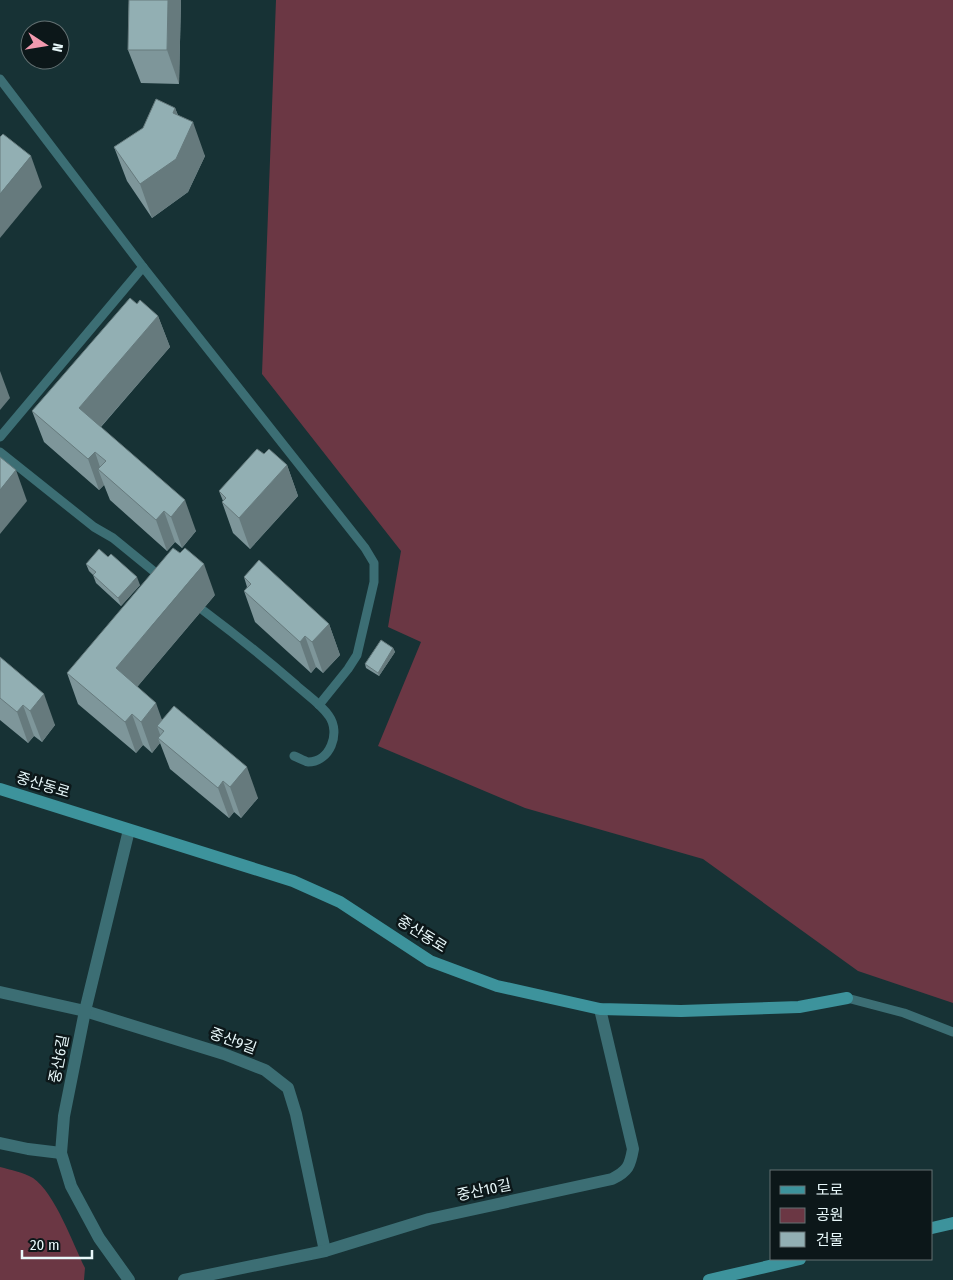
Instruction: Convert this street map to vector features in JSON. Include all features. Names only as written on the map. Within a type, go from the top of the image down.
[{"type":"street","name":"중산동로","points":[[0,789],[293,881],[340,902],[430,961],[497,986],[600,1008],[681,1011],[799,1007],[847,998]]},
{"type":"street","name":"중산6길","points":[[129,830],[86,1011],[64,1116],[61,1153],[71,1186],[99,1238],[129,1280]]},
{"type":"street","name":"중산9길","points":[[0,992],[86,1011],[224,1054],[265,1070],[288,1088],[296,1114],[325,1251]]},
{"type":"street","name":"중산10길","points":[[184,1280],[325,1251],[429,1219],[612,1179],[624,1173],[630,1163],[633,1149],[600,1008]]},
{"type":"street","points":[[0,1143],[28,1150],[61,1153]]},
{"type":"street","points":[[933,1228],[953,1223]]},
{"type":"street","points":[[709,1280],[796,1260]]},
{"type":"lane","points":[[0,80],[143,268],[365,548],[374,563],[374,582],[357,655],[319,704]]},
{"type":"lane","points":[[0,437],[143,268]]},
{"type":"lane","points":[[0,452],[94,527],[113,538],[166,581]]},
{"type":"lane","points":[[204,612],[251,646],[319,704],[330,718],[335,735],[329,752],[317,761],[306,762],[294,756]]},
{"type":"lane","points":[[847,998],[904,1012],[953,1032]]},
{"type":"green space","points":[[276,0],[953,0],[953,1003],[858,971],[703,859],[525,808],[378,746],[421,642],[388,627],[401,551],[262,374]]},
{"type":"green space","points":[[0,1167],[33,1178],[49,1195],[85,1268],[84,1280],[0,1280]]},
{"type":"building","points":[[129,0],[168,0],[167,50],[128,50]]},
{"type":"building","points":[[156,99],[175,108],[173,113],[193,122],[176,159],[140,184],[114,147],[143,128]]},
{"type":"building","points":[[3,134],[31,156],[0,194],[0,137]]},
{"type":"building","points":[[130,298],[137,304],[140,300],[158,316],[79,408],[185,500],[171,517],[164,511],[156,520],[98,469],[106,461],[95,452],[88,459],[32,411]]},
{"type":"building","points":[[257,449],[264,454],[269,449],[287,465],[239,518],[222,502],[226,498],[219,491]]},
{"type":"building","points":[[0,457],[16,470],[0,490]]},
{"type":"building","points":[[173,548],[180,553],[185,548],[204,564],[116,668],[156,703],[141,722],[132,714],[125,722],[67,673]]},
{"type":"building","points":[[99,549],[108,557],[111,554],[137,577],[118,598],[93,575],[96,572],[86,564]]},
{"type":"building","points":[[259,560],[329,624],[312,642],[305,636],[300,642],[244,591],[251,584],[244,577]]},
{"type":"building","points":[[381,640],[393,648],[378,673],[365,664]]},
{"type":"building","points":[[0,657],[44,694],[30,711],[23,705],[17,712],[0,698]]},
{"type":"building","points":[[174,706],[247,767],[230,787],[223,781],[218,788],[158,738],[164,731],[157,726]]}]
